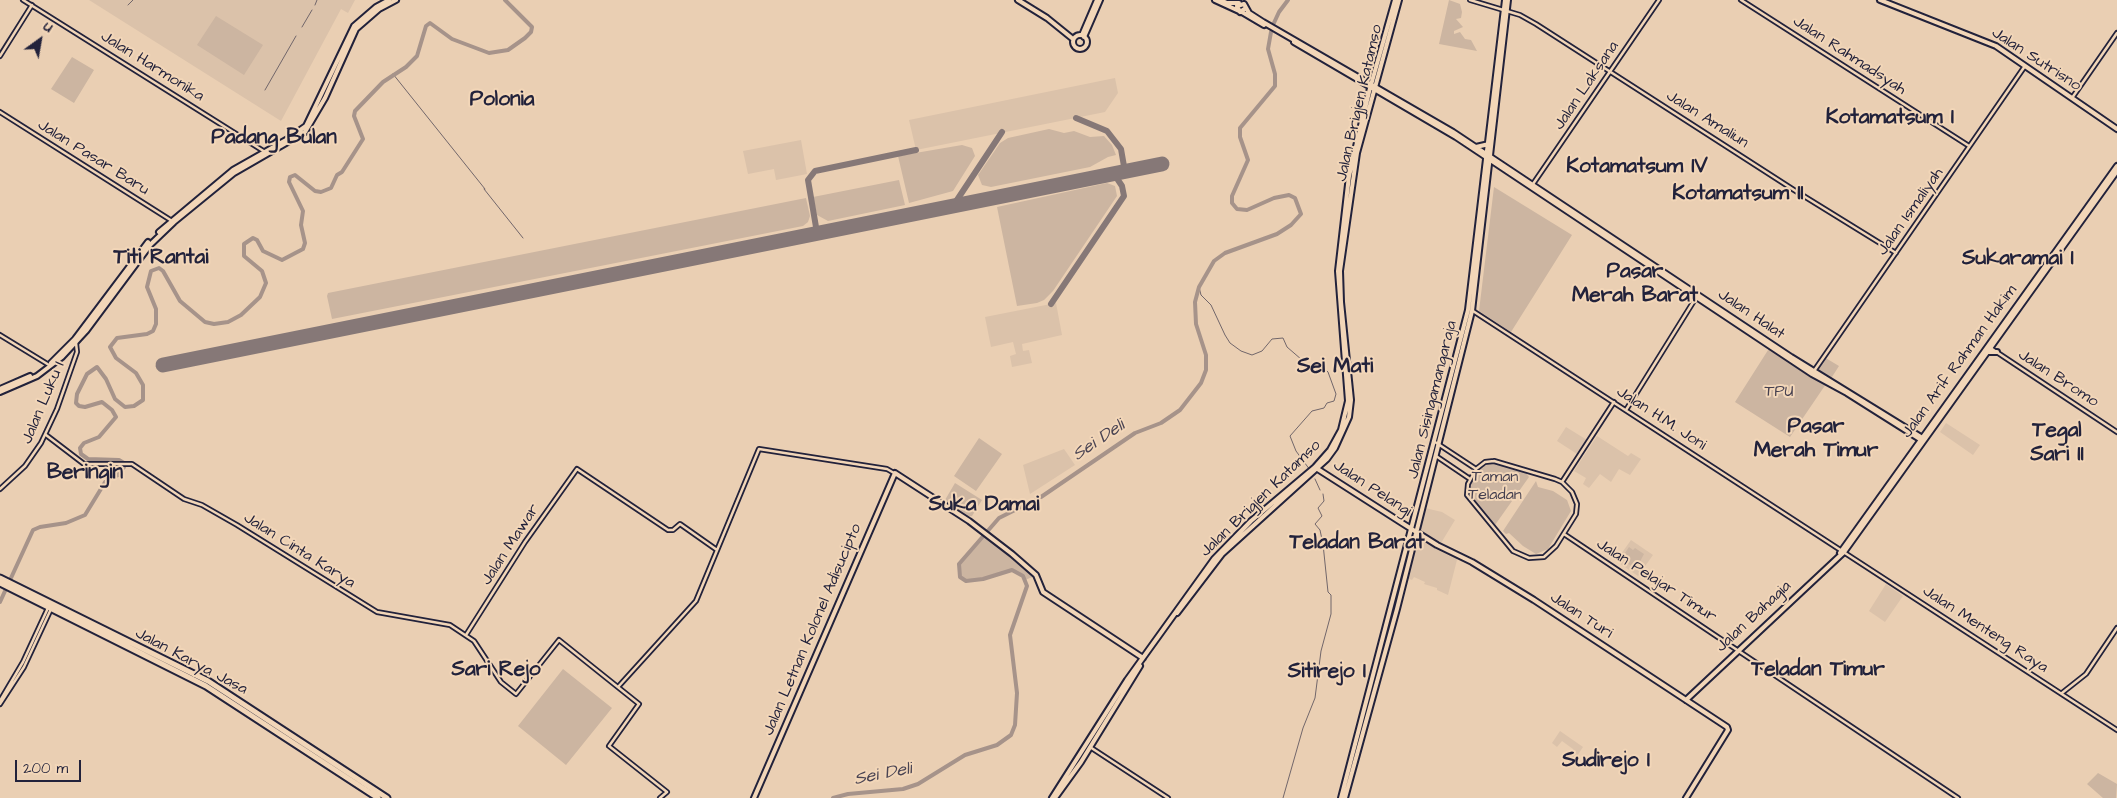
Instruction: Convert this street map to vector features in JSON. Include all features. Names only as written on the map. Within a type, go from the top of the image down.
[{"type":"highway","name":"Jalan Karya Jasa","points":[[1,581],[49,609],[177,668]]},
{"type":"highway","name":"Jalan Karya Jasa","points":[[13,588],[177,668],[361,784],[387,798]]},
{"type":"highway","name":"Jalan Karya Jasa","points":[[361,784],[378,798]]},
{"type":"main road","points":[[0,391],[28,378],[48,365],[75,339],[147,244],[172,222],[234,173],[305,132],[314,119],[354,26],[376,7],[389,0]]},
{"type":"main road","points":[[331,79],[356,29],[379,9],[396,0]]},
{"type":"main road","points":[[1018,0],[1081,36],[1087,44],[1082,49],[1075,47],[1073,39],[1047,18]]},
{"type":"main road","points":[[1215,0],[1279,32],[1373,86],[1476,147],[1489,158]]},
{"type":"main road","points":[[1220,0],[1227,3],[1244,4],[1251,14],[1262,23]]},
{"type":"main road","name":"Jalan Brigjen Katamso","points":[[1089,746],[1143,658],[1223,549],[1251,521],[1313,471],[1334,448],[1349,417],[1351,405],[1340,283],[1343,240],[1357,153],[1370,94],[1376,78],[1396,0]]},
{"type":"main road","name":"Jalan Brigjen Katamso","points":[[1373,86],[1374,73],[1399,0]]},
{"type":"main road","name":"Jalan Sisingamangaraja","points":[[1345,798],[1470,311],[1483,215],[1506,0]]},
{"type":"main road","name":"Jalan Sutrisno","points":[[1880,0],[1987,42],[2117,129]]},
{"type":"main road","points":[[1073,39],[1081,36],[1098,1]]},
{"type":"main road","points":[[1239,3],[1237,6],[1240,12]]},
{"type":"main road","points":[[1240,12],[1246,8]]},
{"type":"main road","name":"Jalan Sisingamangaraja","points":[[1489,158],[1489,144],[1505,12]]},
{"type":"main road","points":[[1363,81],[1374,73]]},
{"type":"main road","points":[[1376,78],[1383,92],[1489,158]]},
{"type":"main road","points":[[1363,81],[1370,94],[1383,92]]},
{"type":"main road","points":[[1476,147],[1489,144]]},
{"type":"main road","name":"Jalan Halat","points":[[1489,158],[1812,374],[1922,439]]},
{"type":"main road","name":"Jalan Halat","points":[[1489,158],[1697,296],[1922,439]]},
{"type":"main road","name":"Jalan Arif Rahman Hakim","points":[[1989,349],[2117,166]]},
{"type":"main road","name":"Jalan Arif Rahman Hakim","points":[[1842,552],[2117,171]]},
{"type":"main road","points":[[0,391],[37,376],[62,358],[76,343],[146,250],[172,222]]},
{"type":"main road","points":[[1989,349],[1997,352]]},
{"type":"main road","name":"Jalan Pelangi","points":[[1313,471],[1414,531]]},
{"type":"main road","points":[[894,473],[969,521],[991,538],[1036,575],[1043,592],[1143,658]]},
{"type":"main road","name":"Jalan Letnan Kolonel Adisucipto","points":[[754,798],[894,473]]},
{"type":"main road","name":"Jalan Sisingamangaraja","points":[[1341,798],[1414,531]]},
{"type":"main road","name":"Jalan Turi","points":[[1414,531],[1472,562],[1534,600],[1728,729],[1686,798]]},
{"type":"main road","name":"Jalan Bahagia","points":[[1686,700],[1842,552]]},
{"type":"main road","name":"Jalan Brigjen Katamso","points":[[1054,798],[1133,676],[1184,602]]},
{"type":"street","name":"Jalan Harmonika","points":[[23,0],[266,153]]},
{"type":"street","name":"Jalan Amaliun","points":[[1470,0],[1520,15],[1536,24],[1896,253]]},
{"type":"street","name":"Jalan Laksana","points":[[1532,185],[1659,0]]},
{"type":"street","name":"Jalan Rahmadsyah","points":[[1741,0],[1970,147]]},
{"type":"street","points":[[0,56],[32,6]]},
{"type":"street","points":[[2072,98],[2117,33]]},
{"type":"street","name":"Jalan Ismaliyah","points":[[1814,371],[2025,66]]},
{"type":"street","name":"Jalan Pasar Baru","points":[[0,112],[172,222]]},
{"type":"street","points":[[1626,410],[1697,296]]},
{"type":"street","name":"Jalan H.M. Joni","points":[[1470,311],[1614,402],[1842,552]]},
{"type":"street","points":[[0,335],[48,365]]},
{"type":"street","name":"Jalan Luku I","points":[[0,489],[25,466],[46,435],[77,352],[76,343]]},
{"type":"street","name":"Jalan Bromo","points":[[1997,352],[2117,432]]},
{"type":"street","points":[[1562,482],[1614,402]]},
{"type":"street","name":"Jalan Cinta Karya","points":[[46,435],[84,464],[127,464],[135,466],[184,499],[202,505],[267,543],[372,610],[382,614],[447,624],[466,635],[484,654],[500,682],[516,694],[559,640],[618,688]]},
{"type":"street","points":[[1437,443],[1476,469]]},
{"type":"street","points":[[660,798],[667,792],[610,747],[640,704],[618,688],[691,608],[701,591],[759,449],[891,470],[894,473]]},
{"type":"street","points":[[1434,455],[1470,479]]},
{"type":"street","points":[[1499,461],[1562,482],[1572,492],[1577,504],[1576,514],[1551,552],[1544,557],[1529,558],[1521,555],[1506,544],[1471,501],[1467,489],[1476,469],[1485,462],[1499,461]]},
{"type":"street","name":"Jalan Mawar","points":[[466,635],[525,542],[577,469],[668,530],[673,530],[680,524],[717,550]]},
{"type":"street","name":"Jalan Pelajar Timur","points":[[1564,534],[1738,649],[1883,750],[1958,798]]},
{"type":"street","name":"Jalan Menteng Raya","points":[[1842,552],[2117,730]]},
{"type":"street","points":[[0,702],[24,667],[49,609]]},
{"type":"street","points":[[2062,693],[2086,674],[2117,628]]},
{"type":"street","points":[[1089,746],[1168,798]]},
{"type":"shaded area","points":[[89,0],[355,0],[348,13],[341,9],[281,121]]},
{"type":"shaded area","points":[[1115,78],[1118,93],[1105,112],[916,150],[909,120]]},
{"type":"shaded area","points":[[801,140],[807,174],[776,180],[774,169],[748,174],[743,151]]},
{"type":"shaded area","points":[[1056,303],[1062,335],[1022,344],[1023,351],[1029,350],[1032,363],[1012,367],[1010,356],[1016,354],[1013,342],[991,347],[985,317]]},
{"type":"shaded area","points":[[1946,423],[1980,445],[1973,455],[1940,432]]},
{"type":"shaded area","points":[[1566,427],[1587,440],[1577,454],[1557,441]]},
{"type":"shaded area","points":[[1597,436],[1628,456],[1631,453],[1641,459],[1630,475],[1619,469],[1611,482],[1600,474],[1589,488],[1583,484],[1586,478],[1574,471]]},
{"type":"shaded area","points":[[1064,449],[1075,465],[1030,494],[1023,465]]},
{"type":"shaded area","points":[[1425,508],[1442,512],[1455,520],[1441,543],[1420,530]]},
{"type":"shaded area","points":[[1417,539],[1458,556],[1448,595],[1437,590],[1437,588],[1424,584],[1425,582],[1414,577],[1412,580],[1407,578]]},
{"type":"shaded area","points":[[1631,540],[1653,555],[1638,576],[1616,561]]},
{"type":"shaded area","points":[[1886,584],[1903,596],[1885,622],[1869,611]]},
{"type":"shaded area","points":[[1560,731],[1583,747],[1573,762],[1567,758],[1573,749],[1562,741],[1557,747],[1552,743]]},
{"type":"green space","points":[[1449,0],[1460,4],[1462,12],[1461,18],[1456,19],[1463,27],[1454,31],[1454,34],[1460,32],[1465,39],[1471,40],[1477,51],[1439,44]]},
{"type":"green space","points":[[216,16],[263,45],[244,75],[197,45]]},
{"type":"green space","points":[[72,57],[94,70],[74,103],[51,89]]},
{"type":"green space","points":[[1049,129],[1064,133],[1074,131],[1090,137],[1104,136],[1112,145],[1116,155],[1108,157],[1090,167],[991,187],[982,185],[978,175],[1000,143],[1008,138]]},
{"type":"green space","points":[[962,145],[972,148],[975,156],[953,191],[909,203],[898,156]]},
{"type":"green space","points":[[899,180],[905,205],[828,221],[817,215],[813,197]]},
{"type":"green space","points":[[1107,183],[1115,186],[1117,196],[1053,291],[1044,300],[1037,303],[1017,306],[997,207]]},
{"type":"green space","points":[[1494,187],[1572,235],[1511,332],[1479,311]]},
{"type":"green space","points":[[806,198],[810,216],[808,222],[803,226],[332,319],[328,293]]},
{"type":"green space","name":"TPU","points":[[1770,347],[1826,384],[1790,437],[1735,402]]},
{"type":"green space","name":"TPU","points":[[1824,357],[1839,366],[1830,380],[1816,370]]},
{"type":"green space","points":[[979,438],[1002,454],[976,491],[954,476]]},
{"type":"green space","name":"Taman Teladan","points":[[1493,463],[1526,473],[1529,477],[1495,525],[1473,499],[1470,491],[1472,482],[1479,470]]},
{"type":"green space","points":[[1536,481],[1538,487],[1553,491],[1567,500],[1571,511],[1548,549],[1536,554],[1523,546],[1509,533],[1506,534],[1503,531]]},
{"type":"green space","points":[[955,483],[982,500],[972,516],[965,517],[945,504],[945,500]]},
{"type":"green space","points":[[983,536],[1035,576],[1025,580],[1020,573],[1012,570],[983,579],[966,581],[960,577],[959,564]]},
{"type":"green space","points":[[1629,547],[1633,550],[1635,548],[1644,554],[1636,569],[1621,559]]},
{"type":"green space","points":[[563,669],[612,708],[566,765],[518,726]]},
{"type":"green space","points":[[2098,773],[2117,784],[2116,798],[2103,798],[2087,784]]},
{"type":"waterway","points":[[128,5],[133,0]]},
{"type":"waterway","points":[[315,5],[317,0]]},
{"type":"waterway","points":[[0,602],[33,530],[66,523],[85,515],[107,479],[118,475],[124,467],[124,463],[119,460],[88,459],[81,454],[80,448],[84,443],[99,437],[116,417],[112,410],[102,402],[85,407],[79,406],[76,403],[77,394],[87,374],[97,367],[106,379],[115,399],[125,407],[134,406],[143,400],[143,385],[136,373],[116,358],[110,347],[117,338],[147,334],[153,331],[156,324],[156,309],[147,287],[151,271],[159,268],[163,271],[180,301],[205,322],[214,324],[228,322],[241,315],[260,297],[266,283],[262,271],[244,256],[244,244],[253,238],[257,240],[263,251],[282,260],[303,249],[305,243],[301,225],[303,211],[289,182],[290,177],[295,175],[315,191],[321,192],[331,188],[337,175],[342,172],[363,139],[354,116],[355,111],[383,82],[406,67],[417,56],[426,26],[430,23],[452,39],[489,53],[508,50],[525,38],[531,32],[532,27],[505,0]]},
{"type":"waterway","name":"Sei Deli","points":[[1273,25],[1279,12],[1288,0]]},
{"type":"waterway","points":[[302,27],[312,10]]},
{"type":"waterway","name":"Sei Deli","points":[[833,798],[848,794],[903,789],[918,784],[965,755],[997,745],[1011,735],[1015,725],[1017,693],[1010,635],[1027,586],[1023,576],[1012,570],[983,579],[966,581],[960,577],[959,564],[999,518],[1041,497],[1135,433],[1161,423],[1180,410],[1201,383],[1206,370],[1206,355],[1196,324],[1195,302],[1199,287],[1214,261],[1225,253],[1277,234],[1291,225],[1301,214],[1295,198],[1289,195],[1274,198],[1247,210],[1237,209],[1232,203],[1232,196],[1248,160],[1240,137],[1240,128],[1275,86],[1275,74],[1268,49],[1271,32]]},
{"type":"waterway","points":[[265,90],[296,36]]},
{"type":"waterway","points":[[393,74],[485,189]]},
{"type":"waterway","points":[[484,189],[523,238]]},
{"type":"waterway","points":[[1199,287],[1201,295],[1211,305],[1230,343],[1241,351],[1252,355],[1262,351],[1272,339],[1283,338],[1287,347],[1309,366],[1314,368],[1321,365],[1328,372],[1336,394],[1334,401],[1327,403],[1324,408],[1312,411],[1290,436],[1296,451],[1310,470]]},
{"type":"waterway","points":[[1315,479],[1320,490]]},
{"type":"waterway","points":[[1283,798],[1303,728],[1315,698],[1321,651],[1331,614],[1331,595],[1328,592],[1323,544],[1320,530],[1315,524],[1322,516],[1318,508],[1324,501],[1323,494]]},
{"type":"taxiway","points":[[1076,118],[1107,131],[1121,149],[1125,172]]},
{"type":"taxiway","points":[[953,206],[1002,132]]},
{"type":"taxiway","points":[[816,227],[808,180],[815,171],[916,150]]},
{"type":"taxiway","points":[[1051,304],[1124,196],[1122,186],[1114,174]]},
{"type":"runway","points":[[163,365],[1162,164]]},
{"type":"district","name":"Polonia","points":[[502,101]]},
{"type":"district","name":"Kotamatsum I","points":[[1890,119]]},
{"type":"district","name":"Padang Bulan","points":[[274,139]]},
{"type":"district","name":"Kotamatsum IV","points":[[1637,168]]},
{"type":"district","name":"Kotamatsum II","points":[[1738,195]]},
{"type":"district","name":"Titi Rantai","points":[[161,259]]},
{"type":"district","name":"Sukaramai I","points":[[2018,260]]},
{"type":"district","name":"Pasar Merah Barat","points":[[1635,285]]},
{"type":"district","name":"Sei Mati","points":[[1335,368]]},
{"type":"district","name":"Pasar Merah Timur","points":[[1816,440]]},
{"type":"district","name":"Tegal Sari II","points":[[2057,444]]},
{"type":"district","name":"Beringin","points":[[85,474]]},
{"type":"district","name":"Suka Damai","points":[[984,506]]},
{"type":"district","name":"Teladan Barat","points":[[1357,544]]},
{"type":"district","name":"Sari Rejo","points":[[496,671]]},
{"type":"district","name":"Teladan Timur","points":[[1818,671]]},
{"type":"district","name":"Sitirejo I","points":[[1327,673]]},
{"type":"district","name":"Sudirejo I","points":[[1606,762]]}]
